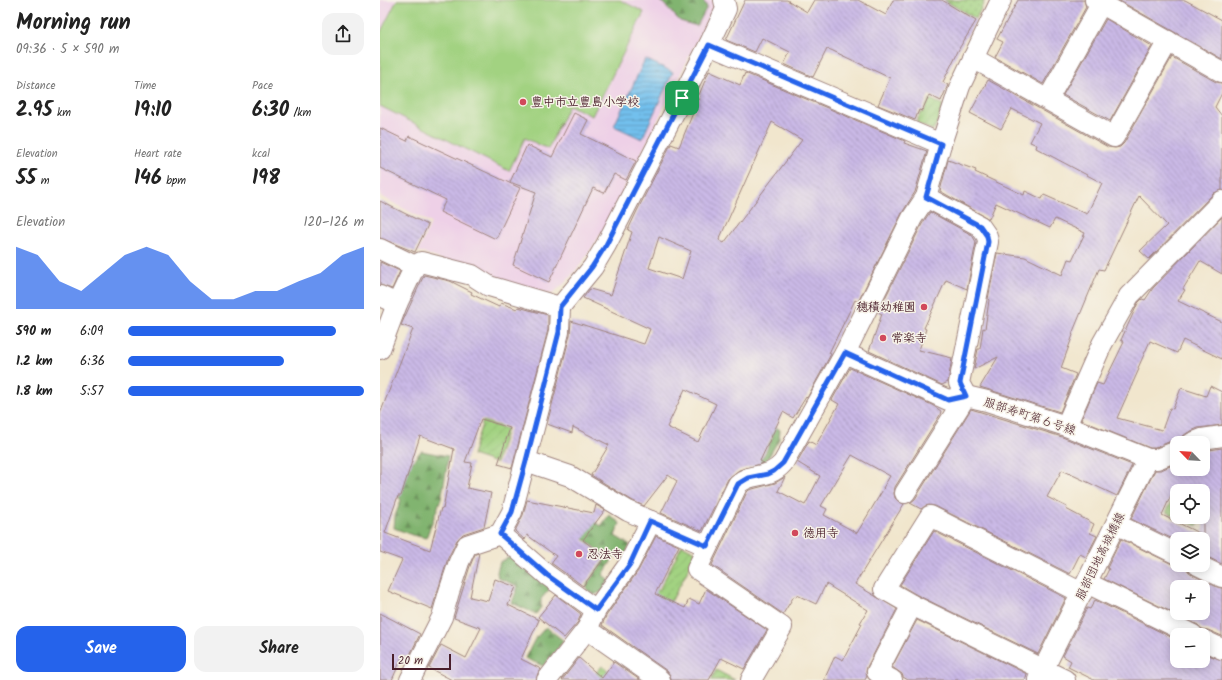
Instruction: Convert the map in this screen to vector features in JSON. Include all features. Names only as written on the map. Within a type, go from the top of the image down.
[{"type":"street","points":[[410,680],[442,617],[451,584],[467,545],[500,534],[512,512],[559,332],[560,307],[592,267],[604,248],[709,45],[726,9],[724,0]]},
{"type":"street","points":[[751,680],[782,627],[697,569],[738,484],[748,478],[768,474],[783,463],[845,353],[912,218],[926,197],[960,86],[1001,0]]},
{"type":"street","points":[[1048,100],[1098,2],[1222,72]]},
{"type":"street","points":[[973,58],[1114,137],[1168,41]]},
{"type":"street","points":[[709,45],[941,144]]},
{"type":"street","points":[[905,493],[966,396],[960,383],[988,248],[987,236],[980,226],[926,197]]},
{"type":"street","points":[[1066,426],[1102,344],[1129,296],[1222,201]]},
{"type":"street","points":[[380,249],[415,266]]},
{"type":"street","points":[[380,349],[389,300],[415,266],[421,262],[472,275],[489,286],[560,307]]},
{"type":"street","name":"服部寿町第６号線","points":[[845,353],[948,400],[966,396],[1066,426],[1148,459]]},
{"type":"street","points":[[1210,438],[1222,436]]},
{"type":"street","points":[[1148,459],[1157,459],[1170,454]]},
{"type":"street","name":"服部団地高城橋線","points":[[1041,675],[1148,459]]},
{"type":"street","points":[[526,461],[570,476],[628,511],[707,546]]},
{"type":"street","points":[[1065,680],[1041,675],[884,589],[930,516],[1084,588],[1177,628]]},
{"type":"street","points":[[547,680],[587,629],[596,610],[630,564],[650,521]]},
{"type":"street","points":[[1116,524],[1170,551]]},
{"type":"street","points":[[500,534],[547,575],[596,610]]},
{"type":"street","points":[[1210,571],[1222,577]]},
{"type":"street","points":[[892,680],[877,672],[912,605]]},
{"type":"street","points":[[587,629],[660,680]]},
{"type":"street","points":[[1210,643],[1222,649]]},
{"type":"shaded area","name":"豊中市立豊島小学校","points":[[380,0],[713,0],[713,8],[604,229],[582,263],[566,282],[552,294],[494,279],[418,251],[431,223],[380,196]]},
{"type":"green space","points":[[397,0],[620,0],[644,12],[592,116],[569,105],[548,149],[525,138],[509,171],[380,106],[380,33]]},
{"type":"green space","points":[[660,0],[703,0],[707,7],[697,26],[680,21]]},
{"type":"green space","points":[[944,0],[985,0],[976,19]]},
{"type":"green space","points":[[930,99],[943,105],[935,128],[932,130],[916,123],[921,112],[923,113]]},
{"type":"green space","points":[[483,421],[507,429],[496,463],[472,455]]},
{"type":"green space","points":[[774,426],[780,430],[779,439],[764,465],[754,467],[759,458],[763,457],[773,437],[771,433]]},
{"type":"green space","points":[[421,451],[448,456],[441,499],[426,538],[412,535],[394,528],[395,516],[401,500],[395,492],[403,474]]},
{"type":"green space","points":[[1170,504],[1170,514],[1166,512]]},
{"type":"green space","points":[[609,515],[620,523],[615,536],[630,545],[623,559],[615,555],[603,575],[609,580],[603,591],[594,595],[587,590],[587,584],[607,557],[578,534],[587,517],[601,526]]},
{"type":"green space","points":[[682,545],[697,553],[664,615],[645,583],[659,590]]},
{"type":"green space","points":[[513,555],[553,585],[541,599],[541,607],[536,614],[512,603],[518,586],[498,578],[497,572],[500,562]]},
{"type":"green space","points":[[546,627],[564,641],[543,666],[525,658],[535,639]]},
{"type":"green space","points":[[602,666],[611,673],[613,680],[590,680]]},
{"type":"green space","points":[[716,670],[735,680],[711,680]]},
{"type":"water","points":[[645,59],[673,72],[642,139],[614,126]]},
{"type":"building","points":[[745,0],[787,0],[807,12],[814,0],[858,0],[886,15],[893,0],[942,0],[976,21],[960,47],[943,82],[948,85],[941,101],[929,95],[922,111],[919,110],[915,120],[878,105],[890,78],[831,50],[827,49],[813,77],[784,64],[790,52],[762,38],[755,52],[726,40]]},
{"type":"building","points":[[1018,0],[1084,0],[1086,7],[1043,84],[995,57],[1003,42],[997,39]]},
{"type":"building","points":[[1118,0],[1185,0],[1222,20],[1222,59]]},
{"type":"building","points":[[1106,19],[1152,46],[1110,121],[1063,95]]},
{"type":"building","points":[[1172,57],[1216,82],[1222,83],[1222,93],[1215,107],[1222,116],[1222,190],[1214,193],[1149,259],[1140,251],[1167,225],[1139,196],[1104,270],[1099,269],[1072,334],[1073,335],[1061,368],[1076,374],[1060,412],[980,387],[998,357],[974,369],[978,349],[980,349],[983,328],[985,329],[988,299],[997,253],[1025,257],[1062,275],[1068,259],[1072,260],[1085,233],[1055,219],[1050,228],[996,203],[989,219],[940,191],[948,160],[976,170],[975,172],[1024,195],[1025,191],[1042,199],[1044,195],[1087,214],[1102,183],[1036,148],[1037,145],[1030,142],[1040,123],[1012,109],[1001,129],[970,113],[988,80],[1108,147],[1115,148],[1120,147],[1124,143]]},
{"type":"building","points":[[709,71],[740,85],[745,73],[905,141],[904,143],[927,151],[915,192],[902,213],[858,302],[855,300],[829,353],[831,354],[807,398],[806,397],[793,418],[783,412],[760,461],[764,463],[739,470],[728,479],[702,531],[661,513],[677,481],[668,475],[644,506],[633,501],[591,475],[609,445],[573,427],[572,433],[547,424],[570,335],[571,321],[644,344],[650,329],[583,298],[590,289],[611,295],[632,232],[628,230],[671,144],[679,147],[700,96],[699,95]],"holes":[[[772,122],[802,140],[724,243],[719,240]],[[659,237],[691,251],[682,279],[649,268]],[[685,389],[716,404],[698,442],[667,427]]]},
{"type":"building","points":[[574,113],[588,120],[581,134],[636,161],[626,180],[614,174],[604,193],[593,188],[549,282],[513,265],[536,192],[510,182],[527,145],[552,157]]},
{"type":"building","points":[[380,128],[407,141],[409,136],[520,188],[496,239],[440,212],[446,200],[380,168]]},
{"type":"building","points":[[380,201],[428,225],[415,252],[380,238]]},
{"type":"building","points":[[930,212],[972,235],[976,242],[967,289],[946,280],[924,328],[926,329],[919,350],[952,358],[948,382],[942,385],[869,351],[882,314],[878,312],[922,224]]},
{"type":"building","points":[[1222,217],[1222,274],[1200,261],[1183,289],[1185,290],[1178,301],[1222,322],[1222,359],[1183,340],[1177,353],[1150,341],[1117,418],[1162,430],[1170,408],[1173,409],[1181,388],[1206,396],[1210,386],[1222,392],[1222,425],[1198,428],[1183,436],[1170,436],[1170,441],[1155,448],[1150,448],[1081,420],[1097,383],[1103,385],[1124,342],[1121,340],[1138,303],[1142,299],[1145,300],[1153,288]]},
{"type":"building","points":[[380,262],[400,271],[392,289],[380,285]]},
{"type":"building","points":[[424,275],[450,281],[472,292],[471,294],[499,307],[501,303],[517,309],[518,307],[548,315],[548,330],[512,468],[498,464],[510,428],[481,419],[465,462],[472,463],[467,488],[491,493],[484,527],[463,534],[457,540],[448,558],[432,609],[388,591],[402,560],[380,552],[380,414],[413,329],[401,325]],"holes":[[[420,436],[454,449],[443,509],[441,508],[430,550],[385,533],[398,496],[401,496]]]},
{"type":"building","points":[[850,368],[932,405],[941,411],[940,415],[895,487],[895,498],[904,504],[855,584],[897,609],[867,667],[867,676],[865,680],[824,680],[835,656],[843,660],[862,624],[860,623],[868,610],[826,584],[816,604],[797,595],[796,597],[794,596],[783,614],[712,565],[749,490],[775,483],[785,477],[778,491],[805,505],[820,476],[797,462],[809,441],[816,445],[839,404],[832,400]],"holes":[[[852,455],[890,476],[857,533],[824,515],[827,509],[821,506]]]},
{"type":"building","points":[[971,409],[1062,437],[1132,465],[1117,496],[1062,470],[1047,497],[1067,507],[1066,509],[1094,524],[1090,533],[1097,536],[1086,557],[1080,554],[1070,574],[935,506],[929,505],[921,509],[910,503],[915,499]]},
{"type":"building","points":[[1222,448],[1222,564],[1210,558],[1210,532],[1203,532],[1203,524],[1210,524],[1210,484],[1170,484],[1170,498],[1162,515],[1170,519],[1170,524],[1180,524],[1197,532],[1170,532],[1170,538],[1131,519],[1155,470],[1161,470],[1170,466],[1170,476],[1210,476],[1210,450]]},
{"type":"building","points":[[527,500],[594,513],[596,505],[605,510],[583,540],[605,557],[583,586],[551,563],[556,556],[527,535],[525,540],[515,531],[523,515]]},
{"type":"building","points":[[934,531],[1066,598],[1038,654],[917,595],[900,585]]},
{"type":"building","points":[[656,536],[679,546],[655,594],[685,608],[689,599],[699,604],[706,589],[767,630],[744,669],[721,658],[709,680],[671,680],[667,671],[602,625],[606,616],[638,571]]},
{"type":"building","points":[[1121,539],[1170,563],[1170,572],[1189,572],[1203,580],[1170,580],[1170,611],[1104,579],[1109,569],[1107,568]]},
{"type":"building","points":[[479,553],[470,597],[488,601],[495,579],[516,587],[508,605],[539,620],[521,659],[541,669],[536,680],[452,680],[429,668],[441,645],[466,658],[481,628],[454,618],[470,566],[475,554]]},
{"type":"building","points":[[1210,584],[1222,588],[1222,636],[1210,631],[1210,628],[1201,628],[1188,620],[1210,620]]},
{"type":"building","points":[[556,595],[581,614],[578,622],[564,638],[538,617]]},
{"type":"building","points":[[1095,600],[1170,637],[1170,668],[1210,668],[1210,656],[1222,660],[1222,680],[1094,680],[1068,667],[1071,661],[1063,656],[1087,608],[1090,609]]},
{"type":"building","points":[[380,613],[420,634],[409,657],[403,655],[392,680],[380,680]]},
{"type":"building","points":[[917,620],[1027,674],[1025,680],[908,680],[892,667]]},
{"type":"building","points":[[579,658],[602,678],[614,662],[640,680],[562,680]]},
{"type":"place","name":"豊中市立豊島小学校","points":[[523,102]]},
{"type":"place","name":"穂積幼稚園","points":[[924,307]]},
{"type":"place","name":"常楽寺","points":[[883,338]]},
{"type":"place","name":"徳用寺","points":[[795,533]]},
{"type":"place","name":"忍法寺","points":[[579,554]]},
{"type":"route","points":[[709,45],[941,144],[926,197],[980,226],[987,236],[988,242],[960,383],[966,396],[948,400],[845,353],[783,463],[779,468],[768,474],[742,480],[738,484],[707,546],[650,521],[630,564],[596,610],[547,575],[500,534],[512,512],[526,461],[559,332],[560,307],[602,252],[682,98],[709,45]]}]
